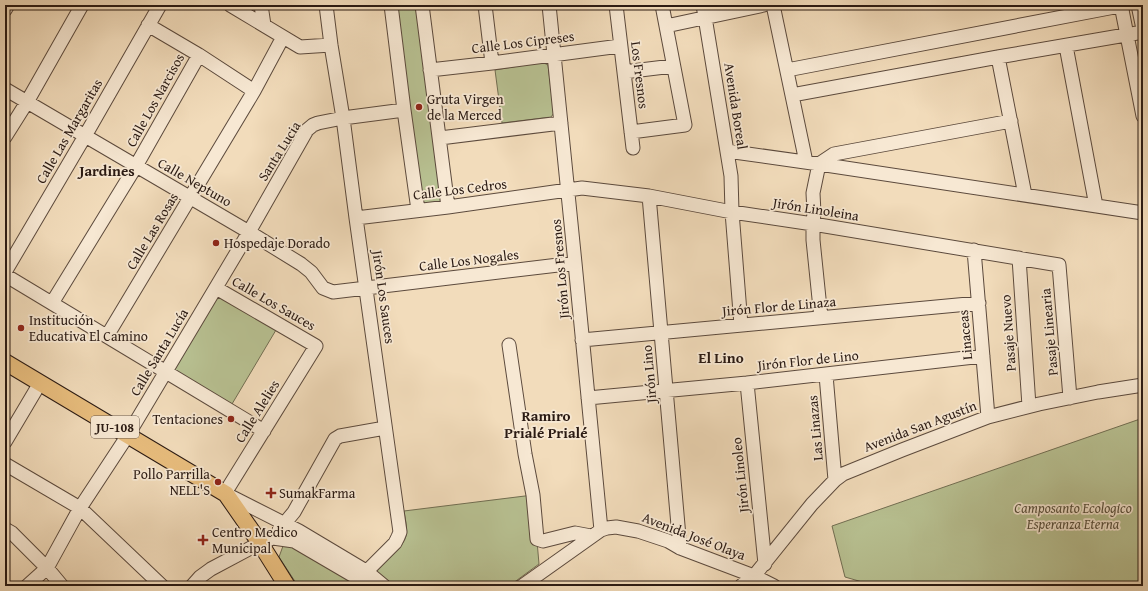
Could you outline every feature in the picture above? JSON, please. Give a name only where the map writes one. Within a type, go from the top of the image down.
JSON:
[{"type":"main road","name":"JU-108","points":[[5,362],[225,494],[266,540],[287,586]]},
{"type":"street","points":[[5,10],[8,5]]},
{"type":"street","points":[[5,137],[27,102],[82,5]]},
{"type":"street","name":"Calle Las Margaritas","points":[[5,273],[160,5]]},
{"type":"street","points":[[230,5],[300,47],[331,44]]},
{"type":"street","points":[[261,5],[264,25]]},
{"type":"street","name":"Jirón Los Sauces","points":[[326,5],[367,288],[400,532],[394,543],[364,579]]},
{"type":"street","points":[[391,5],[418,210]]},
{"type":"street","points":[[422,5],[448,207]]},
{"type":"street","points":[[485,5],[492,63]]},
{"type":"street","name":"Jirón Los Fresnos","points":[[549,5],[588,398],[596,534]]},
{"type":"street","name":"Los Fresnos","points":[[616,5],[633,148]]},
{"type":"street","points":[[631,132],[685,125],[662,5]]},
{"type":"street","points":[[666,26],[704,11],[764,5]]},
{"type":"street","points":[[773,5],[792,95],[812,163],[814,213],[813,240],[821,318]]},
{"type":"street","points":[[787,70],[1123,5],[1143,116]]},
{"type":"street","points":[[1138,5],[1143,29]]},
{"type":"street","name":"Avenida Boreal","points":[[704,11],[731,176],[732,212]]},
{"type":"street","points":[[148,25],[199,55],[254,91]]},
{"type":"street","points":[[792,95],[1143,32]]},
{"type":"street","name":"Calle Las Rosas","points":[[107,336],[254,91],[283,37]]},
{"type":"street","name":"Calle Los Cipreses","points":[[430,70],[620,46]]},
{"type":"street","points":[[1066,46],[1096,206]]},
{"type":"street","name":"Calle Los Narcisos","points":[[52,303],[136,166],[199,55]]},
{"type":"street","points":[[998,57],[1025,195]]},
{"type":"street","points":[[624,72],[674,66]]},
{"type":"street","name":"Calle Neptuno","points":[[5,90],[249,232],[306,268],[323,288],[333,292],[367,288]]},
{"type":"street","name":"Santa Lucia","points":[[249,232],[307,130],[313,125],[343,118],[404,110]]},
{"type":"street","points":[[812,163],[834,154],[1011,121]]},
{"type":"street","points":[[440,138],[561,124]]},
{"type":"street","points":[[727,151],[1143,213]]},
{"type":"street","name":"Jirón Linoleina","points":[[568,190],[582,188],[649,196],[732,212],[974,250],[1059,265]]},
{"type":"street","name":"Calle Los Cedros","points":[[356,218],[568,190]]},
{"type":"street","name":"Jirón Lino","points":[[649,196],[680,548]]},
{"type":"street","points":[[732,212],[741,325]]},
{"type":"street","name":"Calle Santa Lucía","points":[[27,586],[47,568],[80,508],[128,435],[249,232]]},
{"type":"street","name":"Linaceas","points":[[974,250],[988,417]]},
{"type":"street","name":"Pasaje Nuevo","points":[[1019,258],[1029,406]]},
{"type":"street","name":"Calle Los Nogales","points":[[367,288],[575,263]]},
{"type":"street","name":"Pasaje Linearia","points":[[1059,265],[1070,398]]},
{"type":"street","points":[[5,273],[264,432]]},
{"type":"street","name":"Calle Los Sauces","points":[[216,288],[316,346]]},
{"type":"street","name":"Jirón Flor de Linaza","points":[[582,340],[979,303]]},
{"type":"street","points":[[509,345],[525,454],[533,495],[537,539],[543,541],[575,533],[596,534]]},
{"type":"street","name":"Calle Alelies","points":[[225,494],[316,346]]},
{"type":"street","name":"Jirón Flor de Lino","points":[[588,398],[747,383],[983,356]]},
{"type":"street","name":"Las Linazas","points":[[826,374],[835,480]]},
{"type":"street","points":[[5,442],[40,383]]},
{"type":"street","name":"Jirón Linoleo","points":[[747,383],[765,564]]},
{"type":"street","name":"Avenida San Agustín","points":[[741,586],[754,576],[765,564],[812,504],[835,480],[843,474],[988,417],[1029,406],[1098,392],[1143,385]]},
{"type":"street","points":[[192,586],[211,568],[266,540],[284,523],[294,512],[335,440],[340,436],[385,428]]},
{"type":"street","points":[[5,464],[80,508],[162,586]]},
{"type":"street","points":[[225,494],[284,523],[364,579]]},
{"type":"street","name":"Avenida José Olaya","points":[[596,534],[607,528],[616,527],[631,529],[668,541],[680,548],[754,576],[774,586]]},
{"type":"street","points":[[5,528],[12,533],[47,568],[62,586]]},
{"type":"street","points":[[522,586],[596,534]]},
{"type":"street","points":[[266,540],[294,540],[364,579],[384,586]]},
{"type":"green space","points":[[394,5],[419,5],[442,203],[427,205],[423,203]]},
{"type":"green space","points":[[542,62],[548,65],[554,113],[551,117],[502,123],[495,70]]},
{"type":"green space","points":[[217,295],[276,330],[232,404],[174,371]]},
{"type":"green space","name":"Camposanto Ecologico Esperanza Eterna","points":[[1143,418],[1143,586],[876,586],[845,577],[832,526]]},
{"type":"green space","points":[[533,495],[539,564],[509,586],[393,586],[373,570],[397,550],[404,541],[407,531],[404,511]]},
{"type":"green space","points":[[292,542],[361,586],[298,586],[279,557],[283,546]]},
{"type":"place","name":"Gruta Virgen de la Merced","points":[[419,107]]},
{"type":"place","name":"Hospedaje Dorado","points":[[216,243]]},
{"type":"place","name":"Institución Educativa El Camino","points":[[21,328]]},
{"type":"place","name":"Tentaciones","points":[[231,419]]},
{"type":"place","name":"Pollo Parrilla NELL'S","points":[[218,482]]},
{"type":"place","name":"SumakFarma","points":[[271,493]]},
{"type":"place","name":"Centro Medico Municipal","points":[[203,540]]},
{"type":"district","name":"Jardines","points":[[107,170]]},
{"type":"district","name":"El Lino","points":[[721,357]]},
{"type":"district","name":"Ramiro Prialé Prialé","points":[[546,424]]}]
